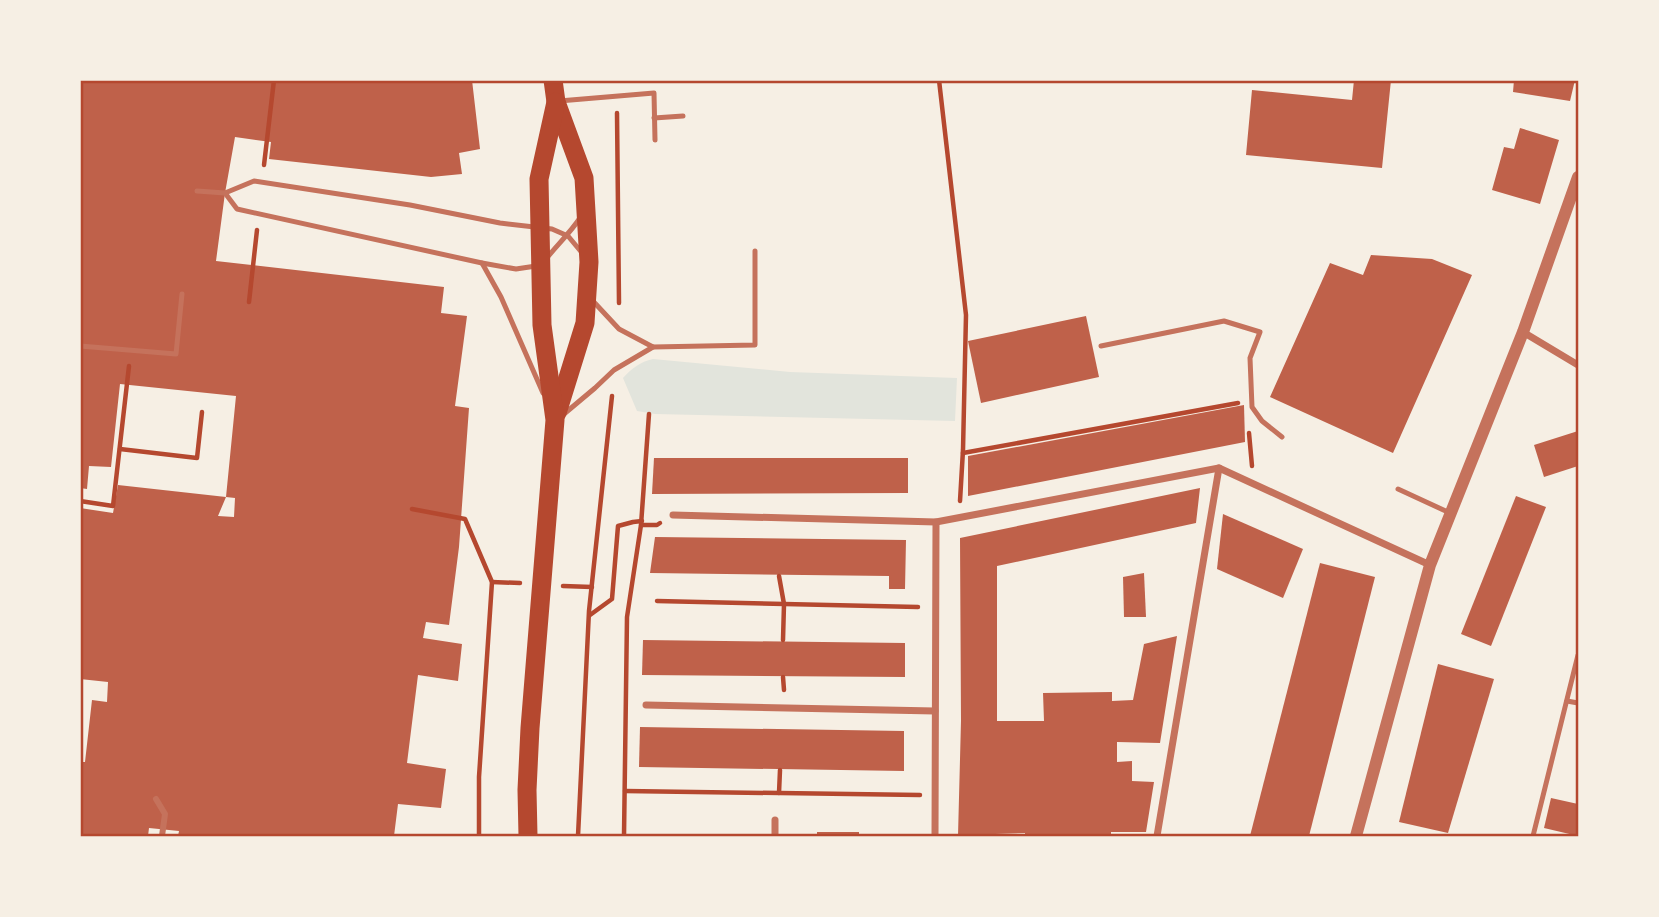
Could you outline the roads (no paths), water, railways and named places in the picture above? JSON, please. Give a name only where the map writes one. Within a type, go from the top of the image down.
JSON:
[{"type":"highway","points":[[553,80],[556,102],[584,178],[589,262],[585,323],[555,420]]},
{"type":"highway","points":[[528,836],[530,729],[555,420],[542,325],[540,179],[556,102]]},
{"type":"street","points":[[1357,836],[1430,565],[1523,332],[1578,177]]},
{"type":"street","points":[[1523,332],[1578,365]]},
{"type":"street","points":[[673,515],[936,522],[1219,468],[1430,565]]},
{"type":"street","points":[[1157,836],[1219,468]]},
{"type":"street","points":[[935,836],[936,522]]},
{"type":"street","points":[[646,705],[935,711]]},
{"type":"street","points":[[156,799],[165,814],[162,836]]},
{"type":"street","points":[[775,820],[775,836]]},
{"type":"lane","points":[[556,102],[654,93],[655,140]]},
{"type":"lane","points":[[654,118],[683,116]]},
{"type":"lane","points":[[197,191],[225,193],[254,181],[410,205],[500,223],[552,229],[568,236],[589,262]]},
{"type":"lane","points":[[225,193],[237,209],[516,269],[541,265],[568,236],[587,208]]},
{"type":"lane","points":[[587,295],[619,329],[653,346],[755,345],[755,251]]},
{"type":"lane","points":[[482,262],[501,297],[555,420],[614,370],[653,346]]},
{"type":"lane","points":[[80,346],[176,354],[182,294]]},
{"type":"lane","points":[[1101,346],[1224,321],[1260,332],[1250,358],[1252,407],[1262,421],[1282,437]]},
{"type":"lane","points":[[1398,489],[1451,513]]},
{"type":"lane","points":[[1533,836],[1578,655]]},
{"type":"lane","points":[[1567,701],[1578,704]]}]
